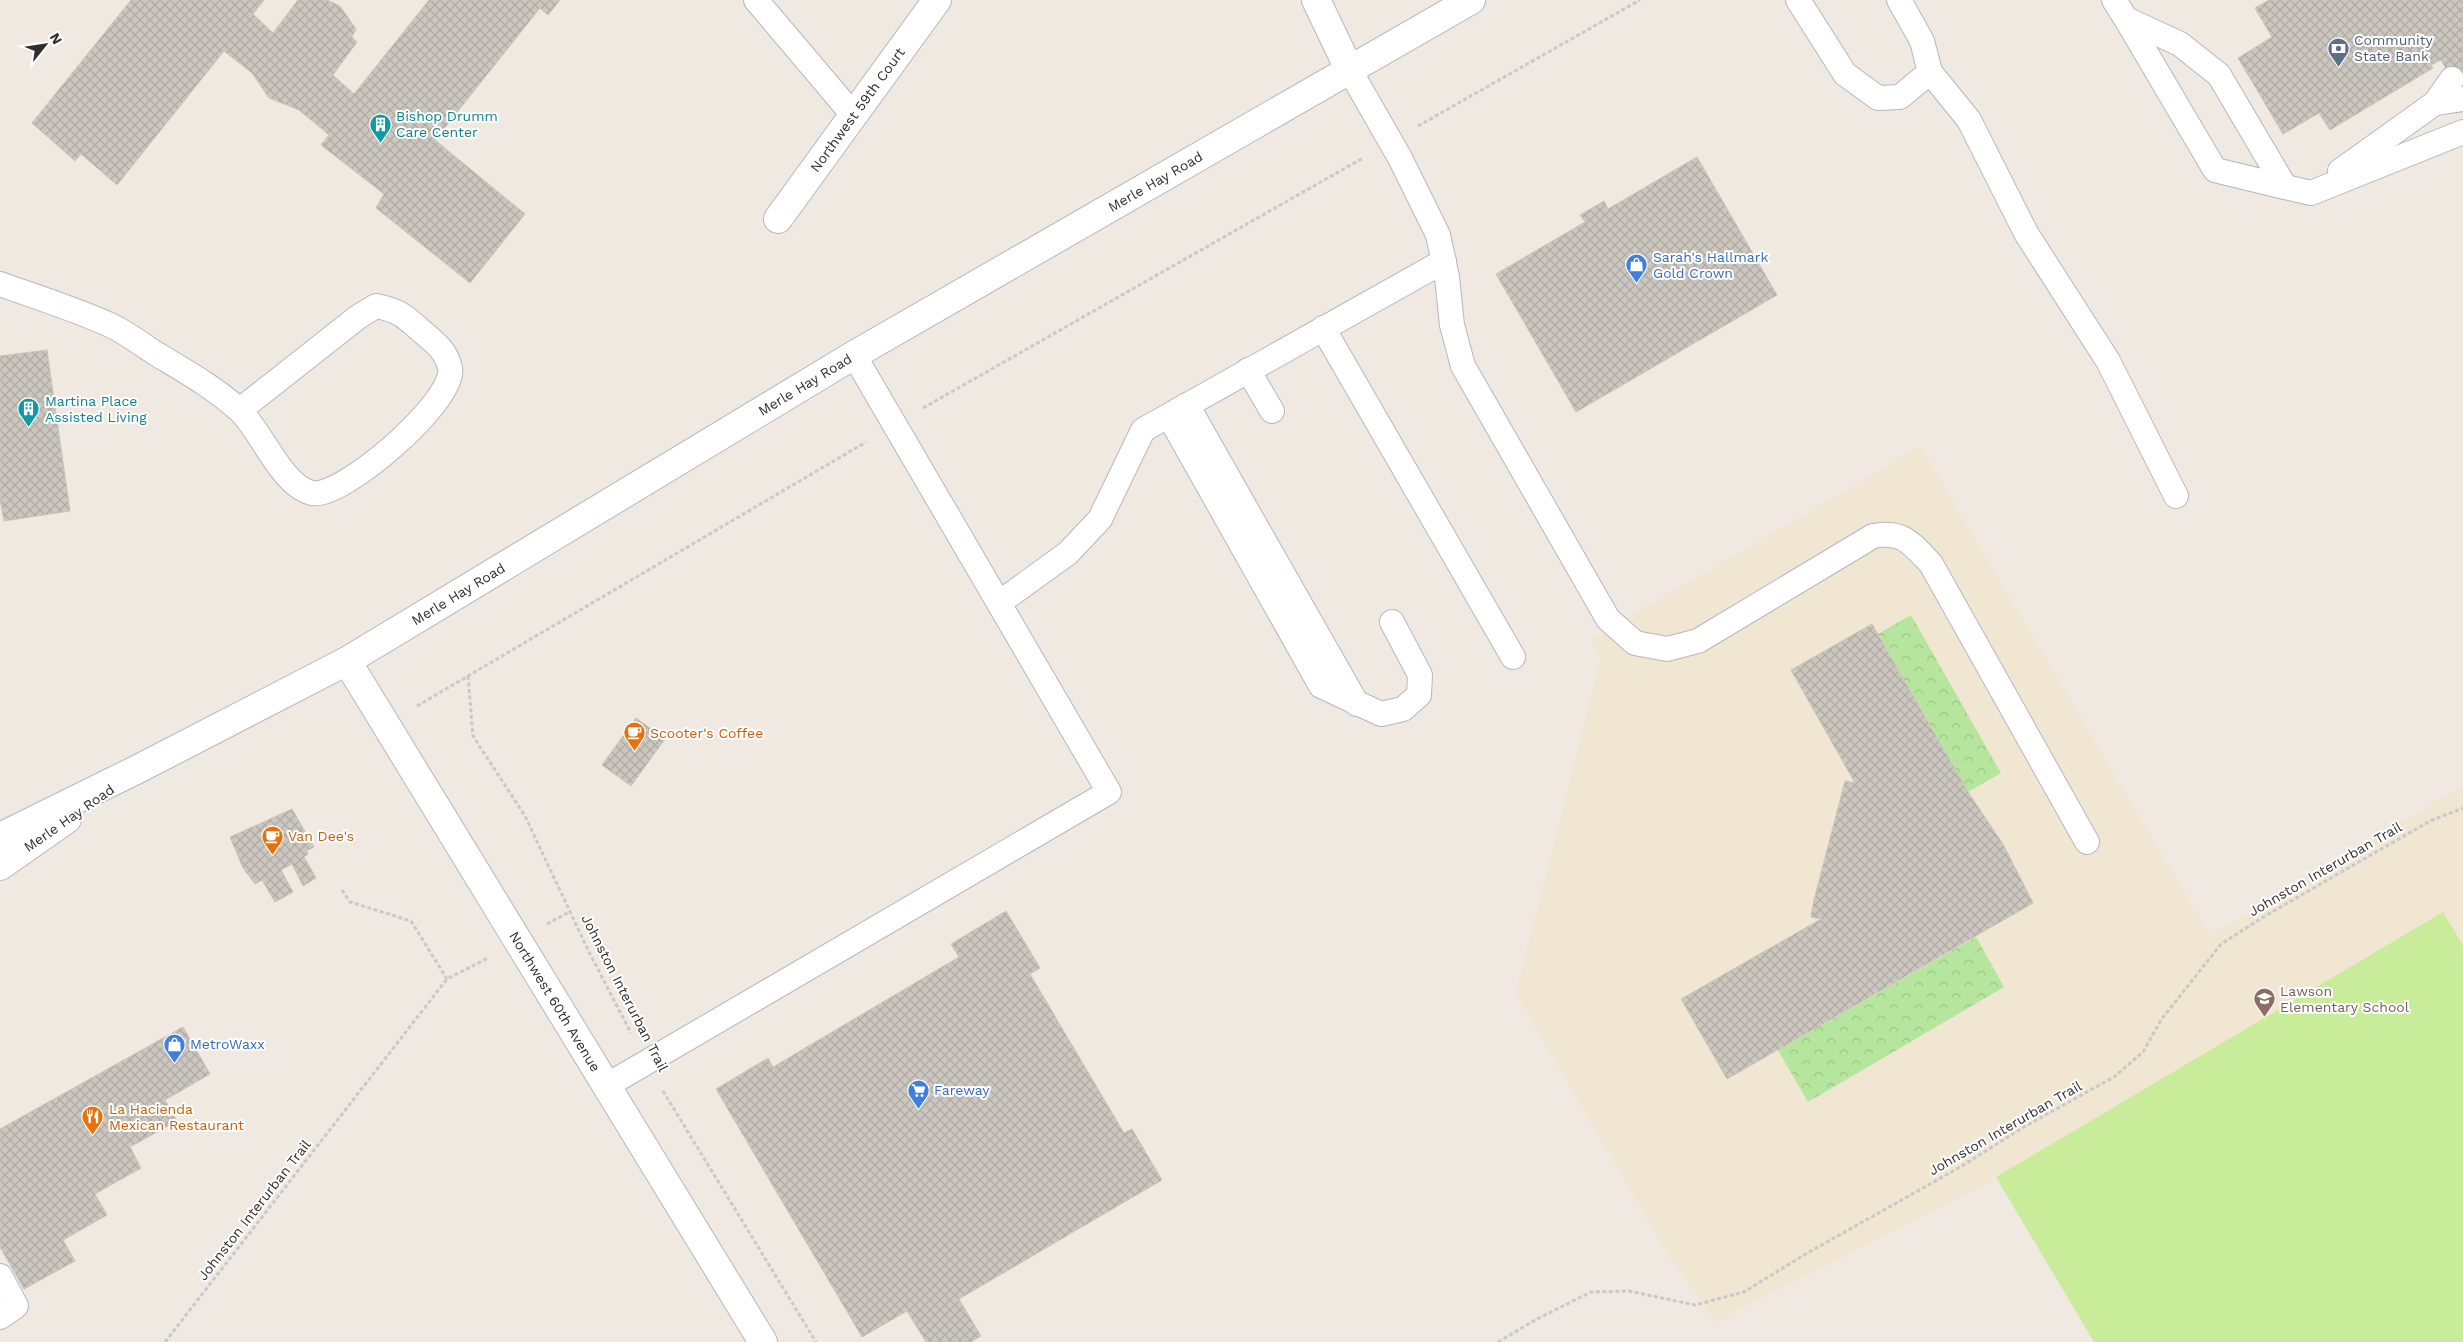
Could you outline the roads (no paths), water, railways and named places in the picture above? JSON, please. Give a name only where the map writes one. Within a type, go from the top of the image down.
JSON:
[{"type":"main road","name":"Northwest 59th Court","points":[[778,219],[937,0]]},
{"type":"main road","points":[[1316,0],[1349,69]]},
{"type":"main road","name":"Merle Hay Road","points":[[0,837],[138,769],[347,661],[854,355],[1471,0]]},
{"type":"main road","name":"Northwest 60th Avenue","points":[[347,661],[763,1342]]},
{"type":"main road","name":"Merle Hay Road","points":[[0,866],[138,769]]},
{"type":"lane","points":[[756,0],[854,116]]},
{"type":"lane","points":[[1798,0],[1845,74],[1878,98],[1900,97],[1930,72]]},
{"type":"lane","points":[[1899,0],[1922,41],[1930,72],[1969,120],[2026,233],[2108,361],[2176,496]]},
{"type":"lane","points":[[2120,10],[2180,44],[2218,75],[2285,187]]},
{"type":"lane","points":[[2120,10],[2215,170],[2310,193],[2463,132]]},
{"type":"lane","points":[[1349,69],[1390,142],[1438,235],[1444,261],[1452,325],[1463,366],[1608,619],[1634,643],[1667,649],[1698,641],[1873,536],[1887,534],[1909,539],[1932,564],[2087,842]]},
{"type":"lane","points":[[2310,193],[2435,103],[2458,89]]},
{"type":"lane","points":[[999,603],[1068,553],[1100,519],[1143,430],[1444,261]]},
{"type":"lane","points":[[0,284],[111,325],[198,380],[240,410],[270,456],[300,487],[313,494],[329,493],[385,454],[426,416],[449,384],[450,369],[442,349],[396,310],[376,306],[358,317],[240,410]]},
{"type":"lane","points":[[1323,328],[1513,657]]},
{"type":"lane","points":[[606,1086],[1109,792],[854,355]]},
{"type":"lane","points":[[1248,370],[1272,411]]},
{"type":"lane","points":[[1178,410],[1357,704],[1381,714],[1403,709],[1419,695],[1420,675],[1392,622]]},
{"type":"lane","points":[[0,1276],[16,1306],[0,1317]]},
{"type":"place","name":"Community State Bank","points":[[2338,67]]},
{"type":"place","name":"Bishop Drumm Care Center","points":[[380,143]]},
{"type":"place","name":"Sarah's Hallmark Gold Crown","points":[[1637,284]]},
{"type":"place","name":"Martina Place Assisted Living","points":[[29,428]]},
{"type":"place","name":"Scooter's Coffee","points":[[634,752]]},
{"type":"place","name":"Van Dee's","points":[[272,855]]},
{"type":"place","name":"Lawson Elementary School","points":[[2264,1018]]},
{"type":"place","name":"MetroWaxx","points":[[174,1063]]},
{"type":"place","name":"Fareway","points":[[918,1109]]},
{"type":"place","name":"La Hacienda Mexican Restaurant","points":[[93,1136]]}]
